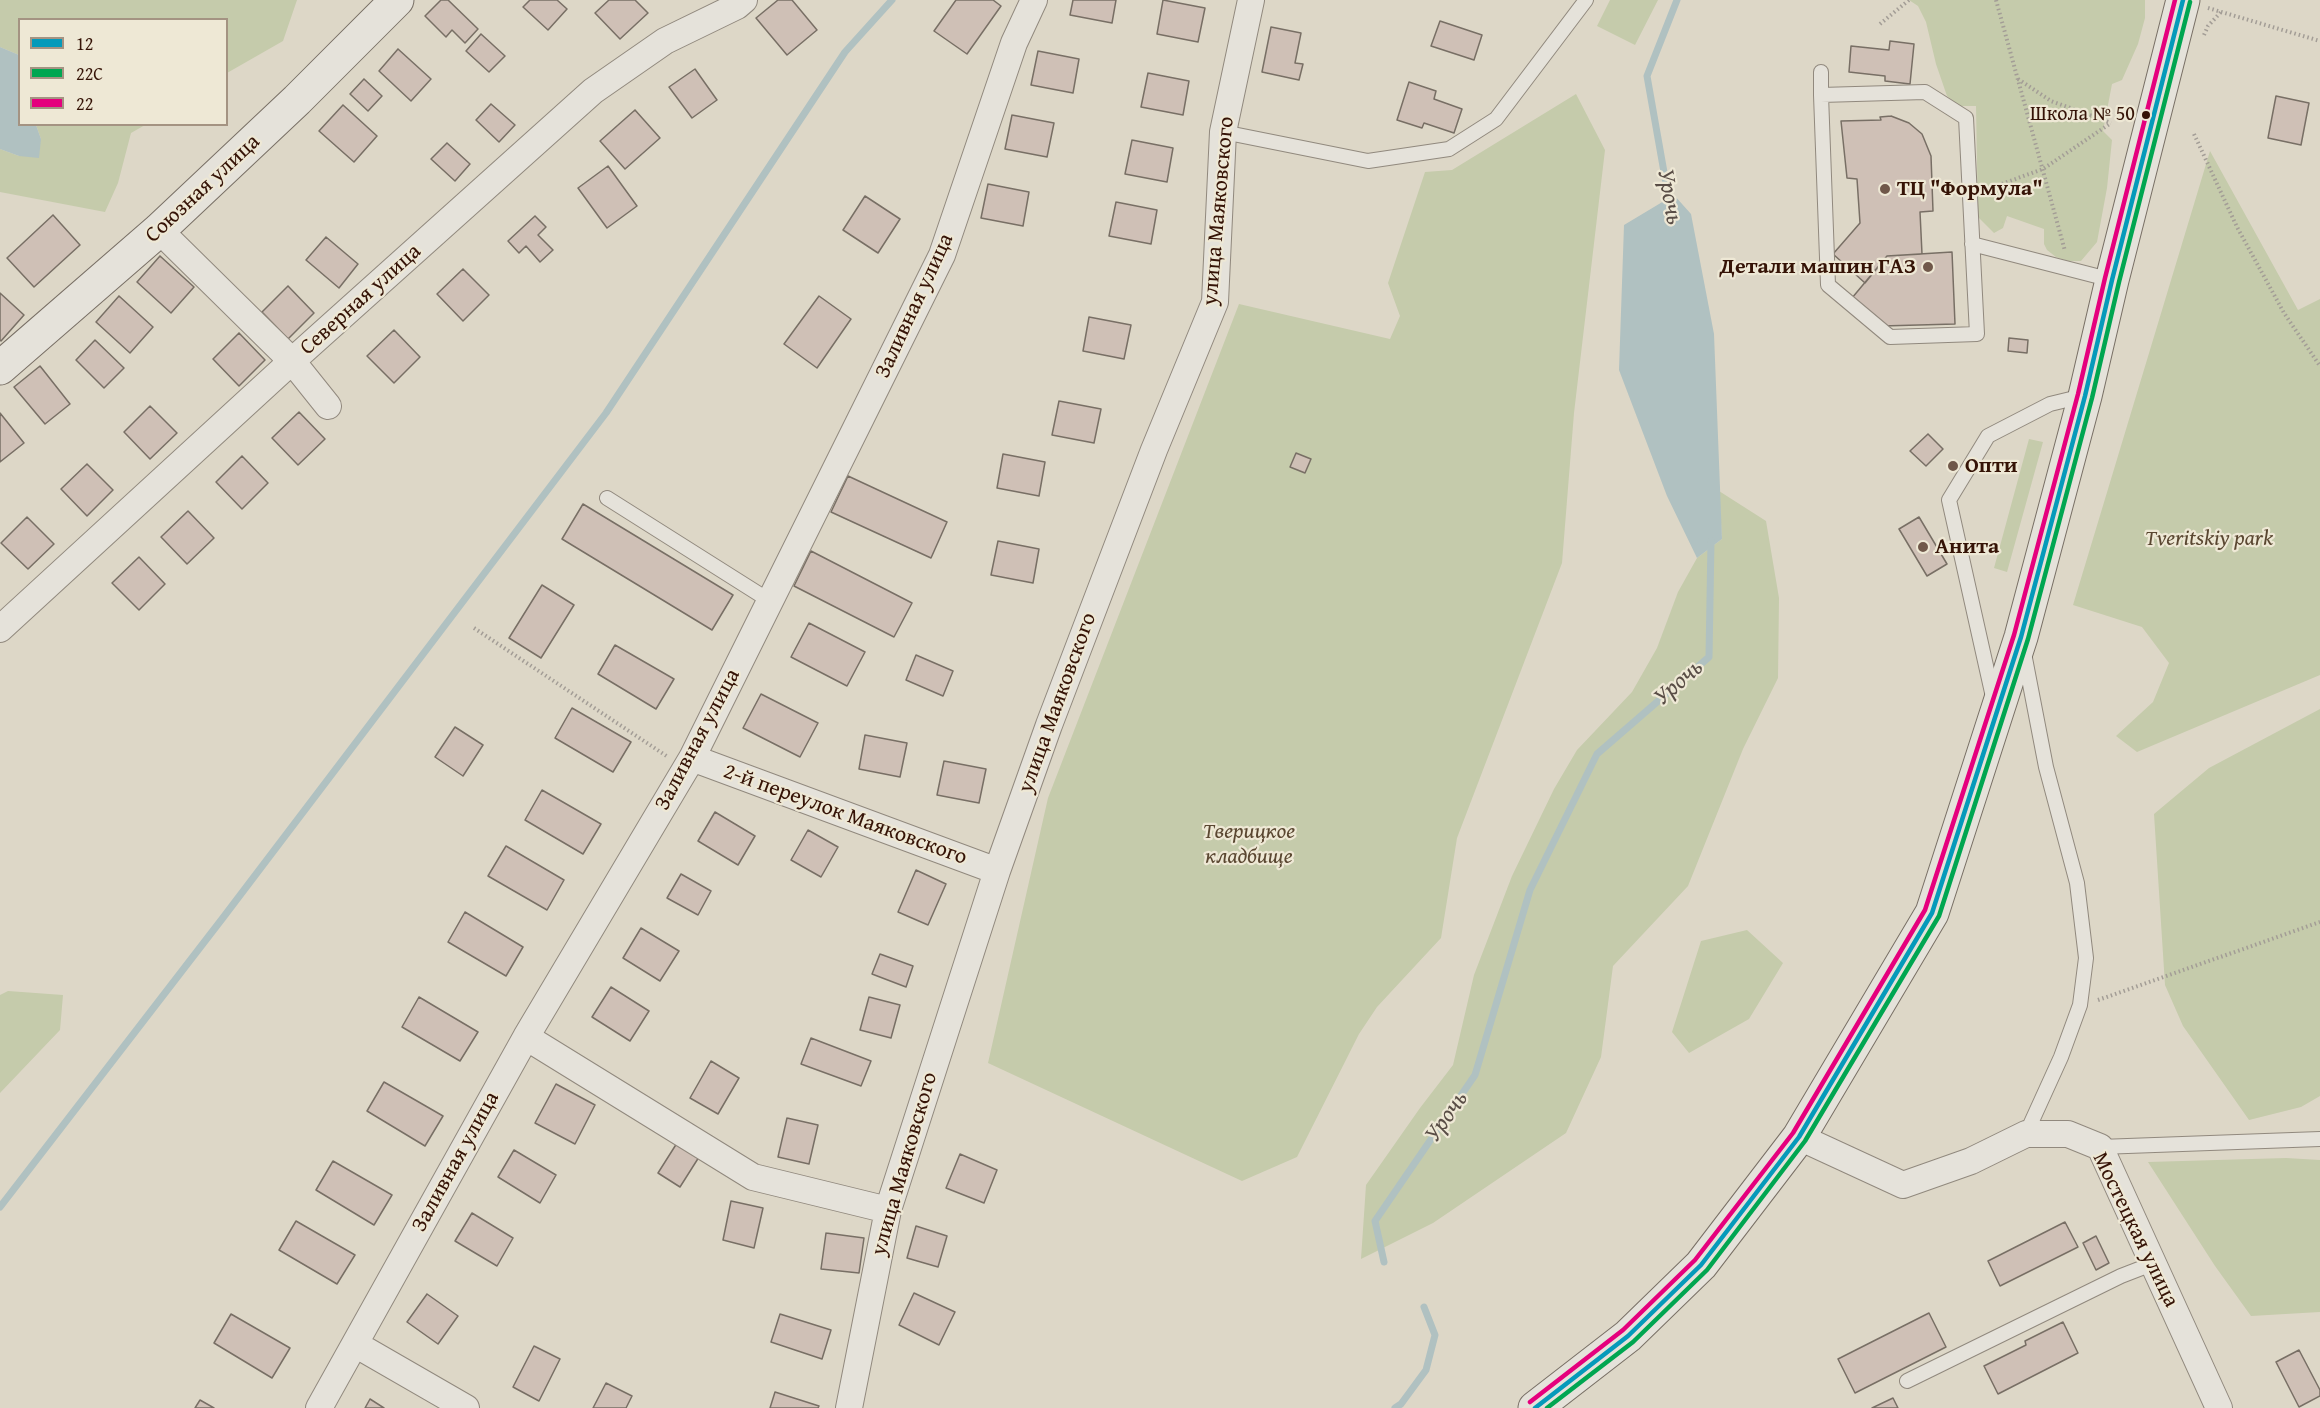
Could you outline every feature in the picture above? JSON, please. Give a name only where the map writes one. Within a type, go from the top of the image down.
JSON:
[{"type":"main road","name":"Союзная улица","points":[[0,368],[159,231],[297,100],[397,0]]},
{"type":"main road","points":[[1535,1408],[1628,1336],[1701,1265],[1799,1137],[1932,913],[2020,637],[2085,396],[2183,0]]},
{"type":"street","name":"Северная улица","points":[[0,629],[593,91],[665,41],[737,6],[744,0]]},
{"type":"street","name":"Заливная улица","points":[[319,1408],[526,1037],[688,764],[942,255],[1014,43],[1034,0]]},
{"type":"street","name":"улица Маяковского","points":[[849,1408],[888,1210],[905,1151],[998,871],[1061,692],[1154,450],[1215,302],[1223,132],[1251,0]]},
{"type":"street","points":[[159,231],[292,362],[328,406]]},
{"type":"street","name":"2-й переулок Маяковского","points":[[688,764],[998,871]]},
{"type":"street","points":[[526,1037],[753,1177],[888,1210]]},
{"type":"street","name":"Мостецкая улица","points":[[1799,1137],[1904,1185],[1971,1161],[2026,1134],[2068,1134],[2100,1147],[2219,1408]]},
{"type":"street","points":[[355,1344],[466,1408]]},
{"type":"lane","points":[[1223,132],[1368,161],[1449,149],[1496,120],[1586,0]]},
{"type":"lane","points":[[1821,72],[1821,95],[1828,285],[1890,337],[1977,334],[1966,118],[1925,92],[1821,95]]},
{"type":"lane","points":[[1972,244],[2112,280]]},
{"type":"lane","points":[[1997,714],[1949,500],[1988,436],[2050,404],[2085,396]]},
{"type":"lane","points":[[608,498],[770,601]]},
{"type":"lane","points":[[2020,637],[2046,767],[2077,883],[2085,958],[2080,1005],[2061,1057],[2026,1134]]},
{"type":"lane","points":[[2100,1147],[2320,1139]]},
{"type":"lane","points":[[1907,1381],[2152,1263]]},
{"type":"path","points":[[1880,24],[1909,0]]},
{"type":"path","points":[[1995,0],[2070,269]]},
{"type":"path","points":[[2183,0],[2320,41]]},
{"type":"path","points":[[1970,195],[2043,170],[2111,123],[2051,101],[2017,79]]},
{"type":"path","points":[[2194,134],[2237,227],[2284,313],[2320,366]]},
{"type":"path","points":[[474,628],[688,764]]},
{"type":"path","points":[[2080,1005],[2144,985],[2320,922]]},
{"type":"green space","points":[[0,0],[297,0],[283,41],[228,72],[228,18],[18,18],[18,55],[0,47]]},
{"type":"green space","points":[[1610,0],[1658,0],[1635,45],[1597,26]]},
{"type":"green space","points":[[1909,0],[2145,0],[2145,18],[2138,44],[2122,80],[2112,84],[2103,131],[2112,140],[2107,188],[2097,242],[2081,261],[2068,261],[2056,257],[2047,250],[2044,244],[2044,229],[2007,216],[2003,228],[1994,233],[1978,217],[1976,106],[1959,106],[1947,96],[1936,64],[1926,22],[1918,6]]},
{"type":"green space","name":"Тверицкое кладбище","points":[[1576,94],[1605,150],[1574,413],[1562,563],[1457,838],[1441,938],[1377,1007],[1359,1034],[1297,1157],[1242,1181],[988,1063],[1048,798],[1239,304],[1390,339],[1400,316],[1388,283],[1425,172],[1452,170]]},
{"type":"green space","points":[[36,126],[143,126],[131,133],[118,183],[105,212],[0,192],[0,149],[19,156],[41,139]]},
{"type":"green space","name":"Tveritskiy park","points":[[2210,151],[2298,310],[2320,299],[2320,675],[2137,752],[2116,736],[2153,702],[2169,663],[2142,627],[2073,605]]},
{"type":"green space","points":[[2029,439],[2043,442],[2007,572],[1994,568]]},
{"type":"green space","points":[[1719,491],[1766,521],[1779,598],[1778,678],[1743,749],[1688,886],[1613,966],[1601,1057],[1566,1133],[1433,1223],[1361,1259],[1366,1185],[1453,1065],[1474,975],[1512,876],[1554,789],[1577,750],[1632,692],[1657,648],[1678,592],[1697,558],[1722,539]]},
{"type":"green space","points":[[2320,709],[2320,1096],[2301,1107],[2249,1120],[2183,1026],[2165,985],[2154,814],[2209,768]]},
{"type":"green space","points":[[1747,930],[1783,963],[1749,1019],[1689,1053],[1672,1032],[1701,941]]},
{"type":"green space","points":[[8,991],[63,995],[60,1030],[0,1093],[0,995]]},
{"type":"green space","points":[[2286,1158],[2320,1160],[2320,1312],[2251,1316],[2215,1266],[2148,1162]]},
{"type":"shaded area","points":[[0,47],[18,55],[18,126],[36,126],[41,139],[39,158],[19,156],[0,149]]},
{"type":"shaded area","points":[[1674,195],[1691,214],[1714,334],[1722,539],[1697,558],[1667,496],[1619,370],[1624,225]]},
{"type":"building","points":[[441,0],[448,0],[478,29],[465,43],[452,30],[446,37],[425,16]]},
{"type":"building","points":[[530,0],[557,0],[567,9],[548,30],[523,7]]},
{"type":"building","points":[[609,0],[635,0],[648,13],[620,39],[595,13]]},
{"type":"building","points":[[778,0],[792,0],[817,30],[787,55],[756,18]]},
{"type":"building","points":[[956,0],[993,0],[1001,6],[967,54],[934,31]]},
{"type":"building","points":[[1073,0],[1116,0],[1112,23],[1070,15]]},
{"type":"building","points":[[1163,0],[1205,8],[1198,42],[1157,34]]},
{"type":"building","points":[[1440,21],[1482,35],[1474,60],[1431,46]]},
{"type":"building","points":[[1271,27],[1301,33],[1295,63],[1303,64],[1299,80],[1262,72]]},
{"type":"building","points":[[481,34],[505,56],[489,72],[466,51]]},
{"type":"building","points":[[1890,41],[1914,44],[1910,84],[1885,81],[1885,76],[1849,72],[1851,46],[1889,50]]},
{"type":"building","points":[[398,49],[431,79],[411,101],[379,71]]},
{"type":"building","points":[[1038,51],[1079,59],[1073,93],[1031,85]]},
{"type":"building","points":[[695,69],[717,100],[692,118],[669,87]]},
{"type":"building","points":[[1148,73],[1189,81],[1183,115],[1141,107]]},
{"type":"building","points":[[364,79],[382,96],[368,111],[350,94]]},
{"type":"building","points":[[1409,82],[1436,91],[1434,99],[1462,109],[1454,133],[1424,123],[1422,128],[1397,120]]},
{"type":"building","points":[[2276,96],[2309,103],[2301,145],[2268,138]]},
{"type":"building","points":[[491,104],[515,125],[499,142],[476,120]]},
{"type":"building","points":[[343,105],[377,136],[354,162],[319,131]]},
{"type":"building","points":[[635,110],[660,138],[625,169],[600,141]]},
{"type":"building","points":[[1012,115],[1054,123],[1047,157],[1005,149]]},
{"type":"building","points":[[1891,116],[1909,123],[1922,134],[1931,156],[1933,211],[1920,212],[1922,254],[1887,256],[1865,283],[1833,254],[1860,223],[1857,179],[1847,178],[1841,121],[1881,120],[1880,117]]},
{"type":"building","points":[[1132,140],[1173,148],[1167,182],[1125,174]]},
{"type":"building","points":[[447,143],[470,164],[455,181],[431,159]]},
{"type":"building","points":[[608,166],[637,206],[607,228],[578,188]]},
{"type":"building","points":[[988,184],[1029,192],[1023,226],[981,218]]},
{"type":"building","points":[[865,196],[900,219],[878,253],[843,230]]},
{"type":"building","points":[[1116,202],[1157,210],[1151,244],[1109,236]]},
{"type":"building","points":[[53,215],[80,245],[34,287],[7,258]]},
{"type":"building","points":[[535,216],[546,227],[538,235],[553,250],[540,262],[526,246],[519,253],[508,241]]},
{"type":"building","points":[[326,237],[358,264],[339,288],[306,260]]},
{"type":"building","points":[[1952,252],[1955,324],[1882,326],[1852,298],[1887,256]]},
{"type":"building","points":[[160,256],[194,287],[171,313],[137,282]]},
{"type":"building","points":[[463,269],[489,295],[463,321],[437,294]]},
{"type":"building","points":[[288,286],[314,313],[288,339],[262,312]]},
{"type":"building","points":[[0,293],[24,315],[1,341],[0,340]]},
{"type":"building","points":[[119,296],[153,327],[130,353],[96,322]]},
{"type":"building","points":[[819,296],[851,319],[817,368],[784,344]]},
{"type":"building","points":[[1089,317],[1131,325],[1124,359],[1083,351]]},
{"type":"building","points":[[394,330],[420,357],[394,383],[367,356]]},
{"type":"building","points":[[239,333],[265,360],[239,386],[213,359]]},
{"type":"building","points":[[2009,338],[2028,340],[2027,353],[2008,351]]},
{"type":"building","points":[[95,340],[124,368],[104,388],[76,360]]},
{"type":"building","points":[[40,366],[70,404],[45,424],[14,387]]},
{"type":"building","points":[[1059,401],[1101,409],[1094,443],[1052,435]]},
{"type":"building","points":[[150,406],[177,433],[150,459],[124,432]]},
{"type":"building","points":[[299,412],[325,439],[298,465],[272,438]]},
{"type":"building","points":[[0,413],[24,443],[0,462]]},
{"type":"building","points":[[1928,434],[1943,449],[1926,466],[1910,451]]},
{"type":"building","points":[[1296,453],[1311,459],[1305,473],[1290,467]]},
{"type":"building","points":[[1003,454],[1045,462],[1039,496],[997,488]]},
{"type":"building","points":[[242,456],[268,483],[242,509],[216,482]]},
{"type":"building","points":[[87,464],[113,490],[87,516],[61,489]]},
{"type":"building","points":[[848,476],[947,522],[931,558],[831,512]]},
{"type":"building","points":[[583,504],[733,595],[712,630],[562,539]]},
{"type":"building","points":[[188,511],[214,538],[187,564],[161,537]]},
{"type":"building","points":[[27,517],[54,544],[28,569],[1,543]]},
{"type":"building","name":"Анита","points":[[1919,517],[1947,564],[1927,576],[1899,529]]},
{"type":"building","points":[[998,541],[1039,549],[1033,583],[991,575]]},
{"type":"building","points":[[811,551],[912,603],[894,637],[794,586]]},
{"type":"building","points":[[139,557],[165,584],[139,610],[112,583]]},
{"type":"building","points":[[542,585],[574,605],[541,658],[509,638]]},
{"type":"building","points":[[809,623],[865,652],[847,686],[791,657]]},
{"type":"building","points":[[615,645],[674,679],[656,709],[598,674]]},
{"type":"building","points":[[916,655],[953,671],[943,696],[906,680]]},
{"type":"building","points":[[761,694],[818,723],[800,757],[743,728]]},
{"type":"building","points":[[572,708],[631,742],[613,772],[555,738]]},
{"type":"building","points":[[455,727],[483,745],[463,776],[435,757]]},
{"type":"building","points":[[865,735],[907,743],[900,777],[859,769]]},
{"type":"building","points":[[944,761],[986,769],[979,803],[937,795]]},
{"type":"building","points":[[542,790],[601,824],[583,854],[525,820]]},
{"type":"building","points":[[715,812],[755,836],[738,865],[698,841]]},
{"type":"building","points":[[808,830],[838,847],[821,877],[791,860]]},
{"type":"building","points":[[506,846],[564,880],[547,910],[488,876]]},
{"type":"building","points":[[916,870],[946,884],[928,925],[898,912]]},
{"type":"building","points":[[681,874],[711,891],[698,915],[667,898]]},
{"type":"building","points":[[465,912],[523,947],[506,976],[448,942]]},
{"type":"building","points":[[641,928],[679,951],[660,981],[623,958]]},
{"type":"building","points":[[880,954],[913,966],[906,987],[872,974]]},
{"type":"building","points":[[611,987],[649,1011],[630,1041],[592,1017]]},
{"type":"building","points":[[419,997],[478,1032],[460,1061],[402,1027]]},
{"type":"building","points":[[869,997],[900,1005],[891,1038],[860,1030]]},
{"type":"building","points":[[811,1038],[871,1061],[861,1086],[801,1064]]},
{"type":"building","points":[[711,1061],[739,1078],[718,1114],[690,1098]]},
{"type":"building","points":[[384,1082],[443,1116],[425,1146],[367,1111]]},
{"type":"building","points":[[556,1084],[595,1105],[575,1144],[535,1123]]},
{"type":"building","points":[[787,1118],[818,1125],[809,1164],[778,1157]]},
{"type":"building","points":[[677,1143],[699,1157],[680,1187],[658,1173]]},
{"type":"building","points":[[514,1150],[556,1175],[540,1203],[498,1177]]},
{"type":"building","points":[[960,1154],[997,1170],[984,1203],[946,1188]]},
{"type":"building","points":[[333,1161],[392,1195],[374,1225],[316,1190]]},
{"type":"building","points":[[731,1201],[763,1208],[754,1248],[723,1240]]},
{"type":"building","points":[[472,1213],[513,1238],[497,1266],[455,1241]]},
{"type":"building","points":[[296,1221],[355,1255],[337,1284],[279,1250]]},
{"type":"building","points":[[2065,1222],[2078,1247],[2000,1286],[1988,1261]]},
{"type":"building","points":[[916,1226],[947,1236],[938,1267],[907,1258]]},
{"type":"building","points":[[826,1233],[864,1238],[859,1273],[821,1269]]},
{"type":"building","points":[[2096,1236],[2109,1263],[2096,1270],[2083,1243]]},
{"type":"building","points":[[914,1293],[955,1312],[939,1345],[899,1325]]},
{"type":"building","points":[[427,1294],[458,1316],[438,1344],[407,1322]]},
{"type":"building","points":[[1929,1313],[1946,1347],[1855,1393],[1838,1359]]},
{"type":"building","points":[[231,1314],[290,1348],[272,1378],[214,1343]]},
{"type":"building","points":[[780,1314],[831,1330],[822,1359],[771,1342]]},
{"type":"building","points":[[2063,1322],[2078,1353],[1998,1394],[1984,1366],[2026,1345],[2025,1341]]},
{"type":"building","points":[[534,1346],[560,1359],[539,1401],[513,1387]]},
{"type":"building","points":[[2299,1350],[2320,1390],[2320,1396],[2299,1407],[2276,1362]]},
{"type":"building","points":[[606,1383],[632,1396],[626,1408],[593,1408]]},
{"type":"building","points":[[775,1392],[819,1406],[818,1408],[770,1408]]},
{"type":"building","points":[[1893,1398],[1898,1408],[1872,1408]]},
{"type":"building","points":[[370,1399],[384,1408],[365,1408]]},
{"type":"building","points":[[200,1400],[214,1408],[195,1408]]},
{"type":"waterway","points":[[0,1207],[606,413],[845,52],[892,0]]},
{"type":"waterway","name":"Урочь","points":[[1670,206],[1647,76],[1677,0]]},
{"type":"waterway","name":"Урочь","points":[[1384,1262],[1375,1221],[1475,1075],[1530,890],[1597,754],[1709,657],[1711,541]]},
{"type":"waterway","name":"Урочь","points":[[1395,1408],[1401,1404],[1426,1370],[1435,1335],[1424,1307]]},
{"type":"transit line","name":"22","points":[[1530,1402],[1623,1330],[1695,1260],[1793,1133],[1925,910],[2014,635],[2078,394],[2175,0]]},
{"type":"transit line","name":"12","points":[[1535,1408],[1628,1336],[1701,1265],[1799,1137],[1932,913],[2021,637],[2085,396],[2183,0]]},
{"type":"transit line","name":"22С","points":[[1547,1408],[1633,1342],[1707,1270],[1805,1141],[1939,916],[2028,639],[2092,398],[2190,2]]},
{"type":"place","name":"Школа № 50","points":[[2146,115]]},
{"type":"place","name":"ТЦ \"Формула\"","points":[[1885,189]]},
{"type":"place","name":"Детали машин ГАЗ","points":[[1928,267]]},
{"type":"place","name":"Опти","points":[[1953,466]]},
{"type":"place","name":"Анита","points":[[1923,547]]}]
